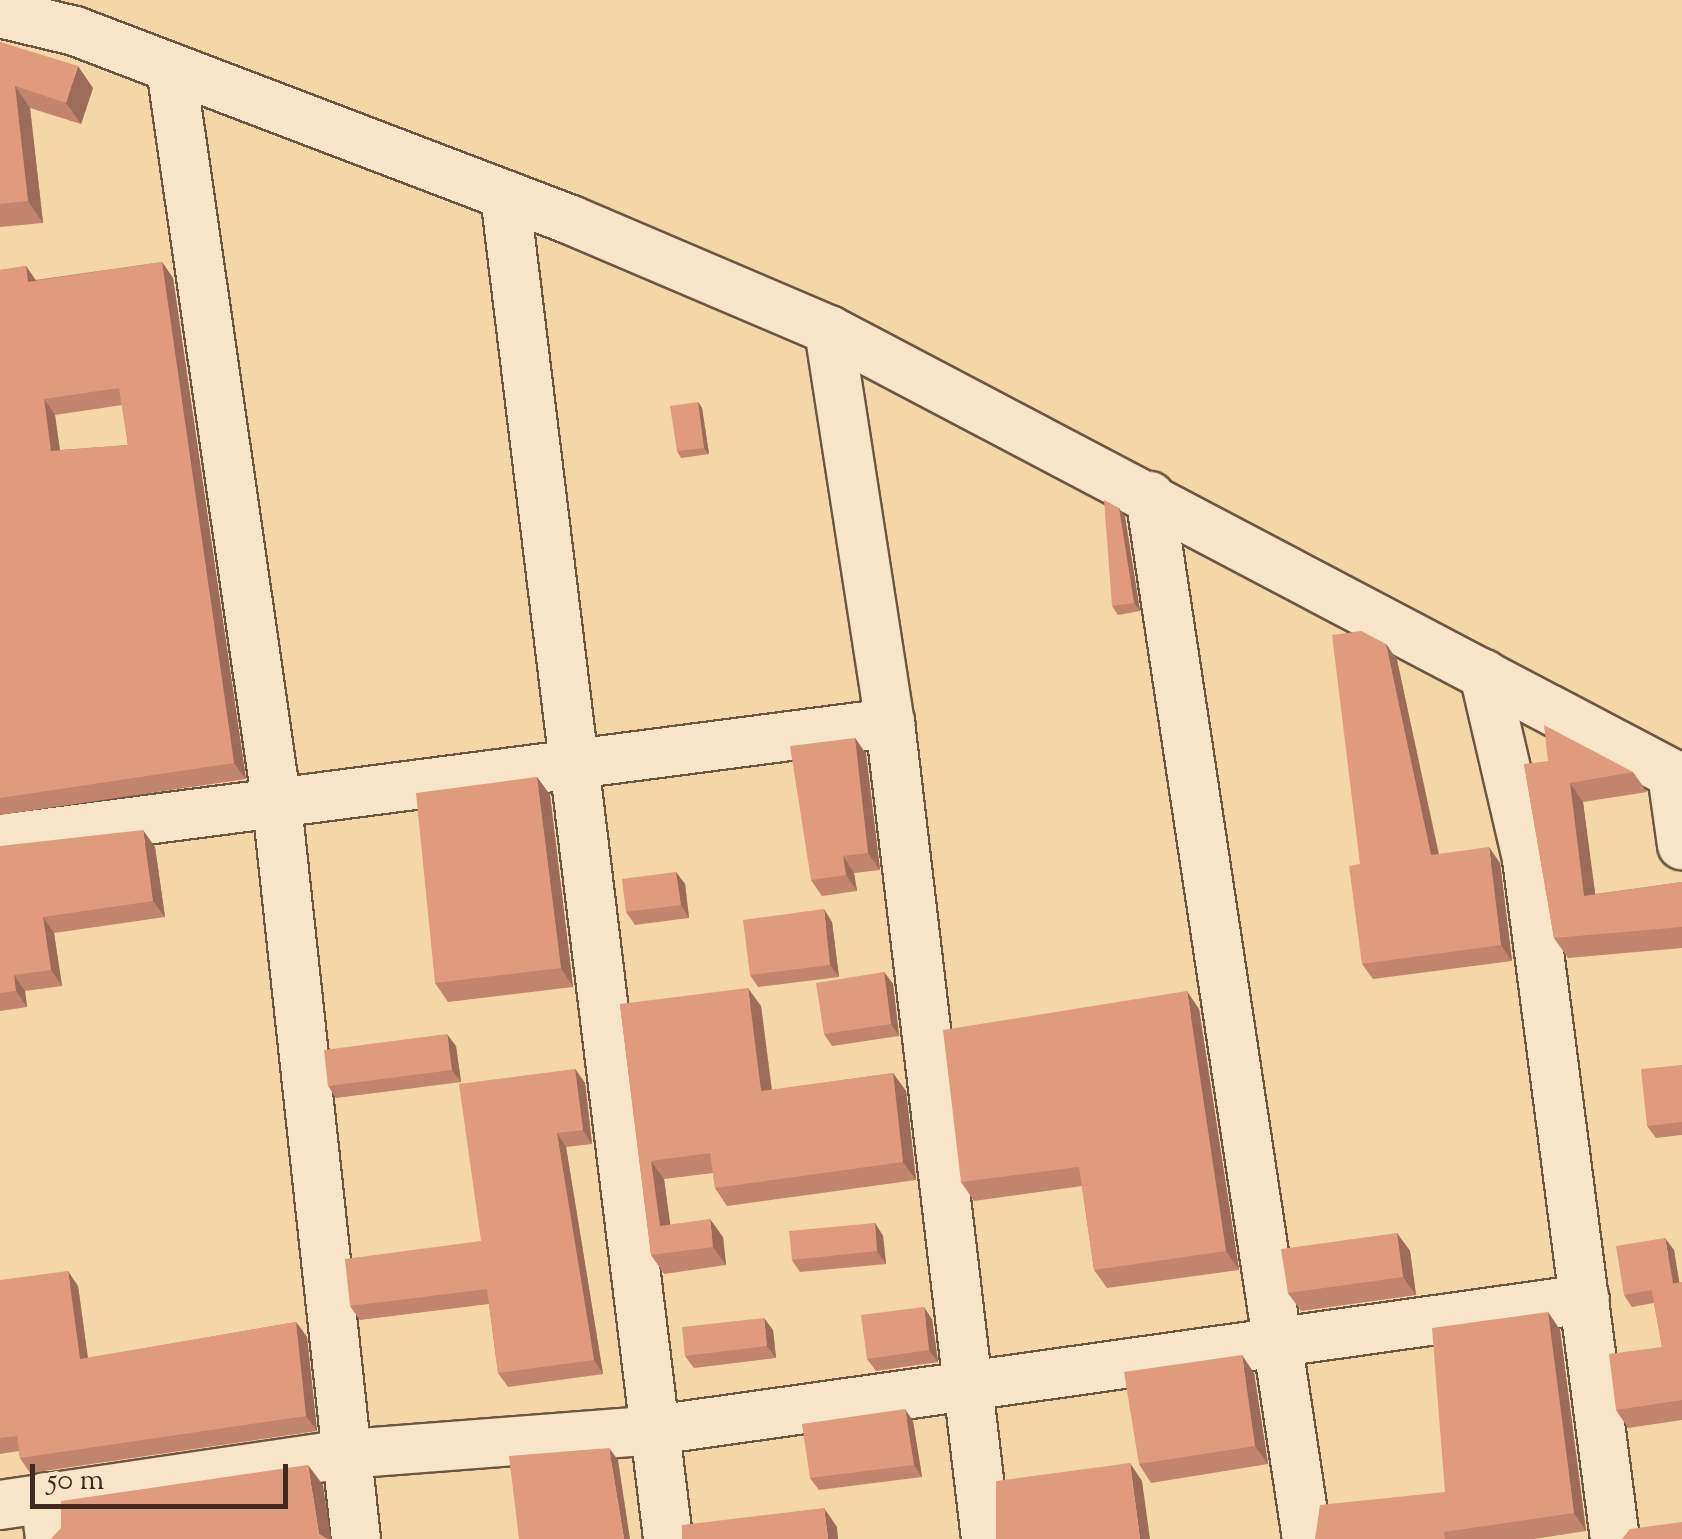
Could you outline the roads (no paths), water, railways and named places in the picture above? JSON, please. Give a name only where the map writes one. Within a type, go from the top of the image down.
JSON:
[{"type":"street","points":[[0,13],[171,68],[505,195],[829,330],[1677,776],[1682,845]]},
{"type":"street","points":[[171,68],[277,804],[356,1539]]},
{"type":"street","points":[[505,195],[533,482],[574,764],[668,1539]]},
{"type":"street","points":[[829,330],[890,722],[986,1539]]},
{"type":"street","points":[[1150,496],[1306,1539]]},
{"type":"street","points":[[1484,674],[1527,858],[1615,1539]]},
{"type":"street","points":[[0,839],[890,722]]},
{"type":"street","points":[[32,1513],[346,1454],[654,1430],[1585,1299]]}]
